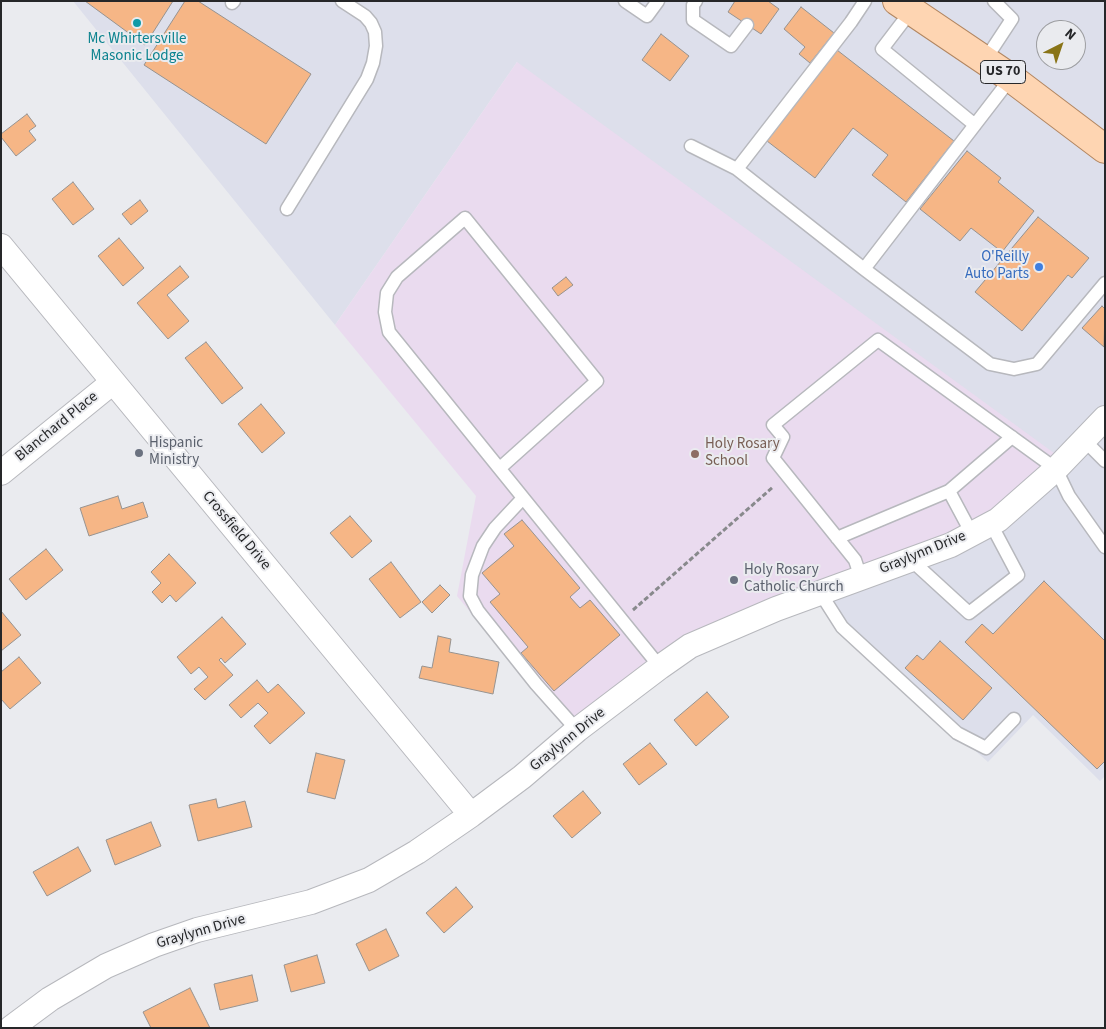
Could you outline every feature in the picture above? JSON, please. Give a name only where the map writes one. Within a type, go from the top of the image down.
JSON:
[{"type":"main road","name":"US 70","points":[[904,6],[1011,78],[1105,149]]},
{"type":"street","name":"Crossfield Drive","points":[[1,246],[472,815]]},
{"type":"street","name":"Blanchard Place","points":[[1,473],[113,382]]},
{"type":"street","name":"Graylynn Drive","points":[[11,1028],[50,999],[106,966],[162,942],[197,930],[311,902],[369,880],[417,852],[472,815],[522,777],[577,730],[690,646],[776,609],[951,545],[998,520],[1056,469],[1105,418]]},
{"type":"lane","points":[[287,209],[367,79],[373,63],[376,46],[375,32],[371,23],[365,16],[342,1]]},
{"type":"lane","points":[[625,1],[648,16],[658,1]]},
{"type":"lane","points":[[696,1],[693,20],[731,46],[747,25]]},
{"type":"lane","points":[[736,169],[851,22],[865,1]]},
{"type":"lane","points":[[985,60],[1012,19],[994,1]]},
{"type":"lane","points":[[904,6],[882,49],[975,125]]},
{"type":"lane","points":[[864,269],[1011,78]]},
{"type":"lane","points":[[691,146],[736,169],[990,364],[1014,369],[1037,364],[1105,283]]},
{"type":"lane","points":[[500,468],[597,381],[465,218],[396,277],[387,294],[384,312],[389,332],[660,667]]},
{"type":"lane","points":[[861,578],[855,560],[773,458],[783,437],[773,425],[878,340],[1056,469],[1069,496],[1105,547]]},
{"type":"lane","points":[[838,538],[949,491],[1012,437]]},
{"type":"lane","points":[[1084,440],[1105,461]]},
{"type":"lane","points":[[910,560],[969,613],[1018,575],[949,491]]},
{"type":"lane","points":[[524,498],[495,528],[482,546],[472,574],[470,596],[478,611],[577,730]]},
{"type":"lane","points":[[821,594],[842,627],[957,732],[986,748],[1014,719]]},
{"type":"path","points":[[622,620],[761,498]]},
{"type":"shaded area","points":[[73,1],[1105,1],[1105,776],[1100,781],[1033,715],[988,762],[839,631],[517,62],[335,325]]},
{"type":"shaded area","points":[[517,62],[1065,461],[998,520],[690,646],[571,735],[457,596],[476,496],[335,325]]},
{"type":"building","name":"Mc Whirtersville Masonic Lodge","points":[[85,1],[173,1],[145,45]]},
{"type":"building","points":[[185,1],[198,1],[311,74],[266,144],[144,65]]},
{"type":"building","points":[[735,1],[768,1],[779,9],[761,34],[728,12]]},
{"type":"building","points":[[801,7],[834,33],[810,63],[799,54],[805,47],[784,29]]},
{"type":"building","points":[[661,34],[689,56],[670,81],[642,60]]},
{"type":"building","points":[[837,50],[954,141],[906,202],[872,175],[888,155],[853,128],[815,178],[767,141]]},
{"type":"building","points":[[27,114],[36,126],[29,131],[36,140],[16,156],[1,137],[1,134]]},
{"type":"building","points":[[967,151],[1001,178],[998,182],[1034,211],[1002,252],[971,228],[960,241],[920,209]]},
{"type":"building","points":[[73,182],[94,209],[73,225],[52,199]]},
{"type":"building","points":[[140,200],[148,211],[131,225],[122,214]]},
{"type":"building","name":"O'Reilly Auto Parts","points":[[1038,217],[1089,258],[1072,278],[1068,275],[1022,331],[975,292]]},
{"type":"building","points":[[119,238],[144,268],[123,286],[98,256]]},
{"type":"building","points":[[180,266],[189,277],[167,295],[189,321],[168,339],[137,303]]},
{"type":"building","points":[[566,277],[573,285],[558,296],[552,288]]},
{"type":"building","points":[[1102,306],[1105,309],[1104,347],[1082,328]]},
{"type":"building","points":[[206,342],[243,388],[222,404],[185,358]]},
{"type":"building","points":[[261,404],[285,433],[262,453],[238,424]]},
{"type":"building","points":[[118,496],[122,509],[143,502],[148,517],[89,536],[80,508]]},
{"type":"building","points":[[350,516],[372,541],[352,558],[330,533]]},
{"type":"building","points":[[522,520],[580,588],[570,597],[580,608],[590,600],[620,635],[554,691],[521,653],[528,647],[490,602],[500,594],[482,573],[514,546],[504,534]]},
{"type":"building","points":[[46,549],[63,570],[26,600],[9,579]]},
{"type":"building","points":[[169,554],[196,583],[176,602],[170,595],[162,603],[152,592],[161,583],[151,572]]},
{"type":"building","points":[[391,562],[421,602],[400,618],[369,579]]},
{"type":"building","points":[[1044,581],[1105,641],[1105,761],[1097,769],[965,642],[982,624],[993,634]]},
{"type":"building","points":[[440,585],[450,595],[432,613],[422,602]]},
{"type":"building","points":[[1,611],[21,635],[1,651]]},
{"type":"building","points":[[222,617],[246,644],[225,663],[221,658],[219,660],[233,675],[205,700],[194,689],[208,677],[199,667],[191,674],[177,657]]},
{"type":"building","points":[[438,636],[451,639],[449,652],[499,662],[493,694],[419,678],[422,666],[432,668]]},
{"type":"building","points":[[940,641],[992,688],[963,720],[905,668],[917,655],[923,660]]},
{"type":"building","points":[[19,657],[41,683],[10,709],[1,699],[1,672]]},
{"type":"building","points":[[257,680],[268,693],[278,684],[305,713],[270,744],[254,726],[268,713],[258,703],[241,718],[229,705]]},
{"type":"building","points":[[707,692],[729,717],[696,746],[674,720]]},
{"type":"building","points":[[650,743],[667,764],[639,785],[623,764]]},
{"type":"building","points":[[316,753],[345,760],[335,799],[307,792]]},
{"type":"building","points":[[583,791],[601,813],[572,838],[553,816]]},
{"type":"building","points":[[216,799],[218,808],[245,801],[252,827],[198,841],[189,805]]},
{"type":"building","points":[[151,822],[161,846],[115,865],[106,840]]},
{"type":"building","points":[[78,847],[91,871],[47,896],[33,872]]},
{"type":"building","points":[[456,887],[473,907],[444,933],[426,913]]},
{"type":"building","points":[[386,929],[399,956],[369,971],[356,944]]},
{"type":"building","points":[[317,955],[325,983],[291,992],[284,965]]},
{"type":"building","points":[[252,975],[258,1001],[220,1010],[214,984]]},
{"type":"building","points":[[190,988],[210,1028],[151,1028],[143,1012]]},
{"type":"place","name":"Mc Whirtersville Masonic Lodge","points":[[137,23]]},
{"type":"place","name":"O'Reilly Auto Parts","points":[[1039,267]]},
{"type":"place","name":"Hispanic Ministry","points":[[139,453]]},
{"type":"place","name":"Holy Rosary School","points":[[695,454]]},
{"type":"place","name":"Holy Rosary Catholic Church","points":[[734,580]]}]
